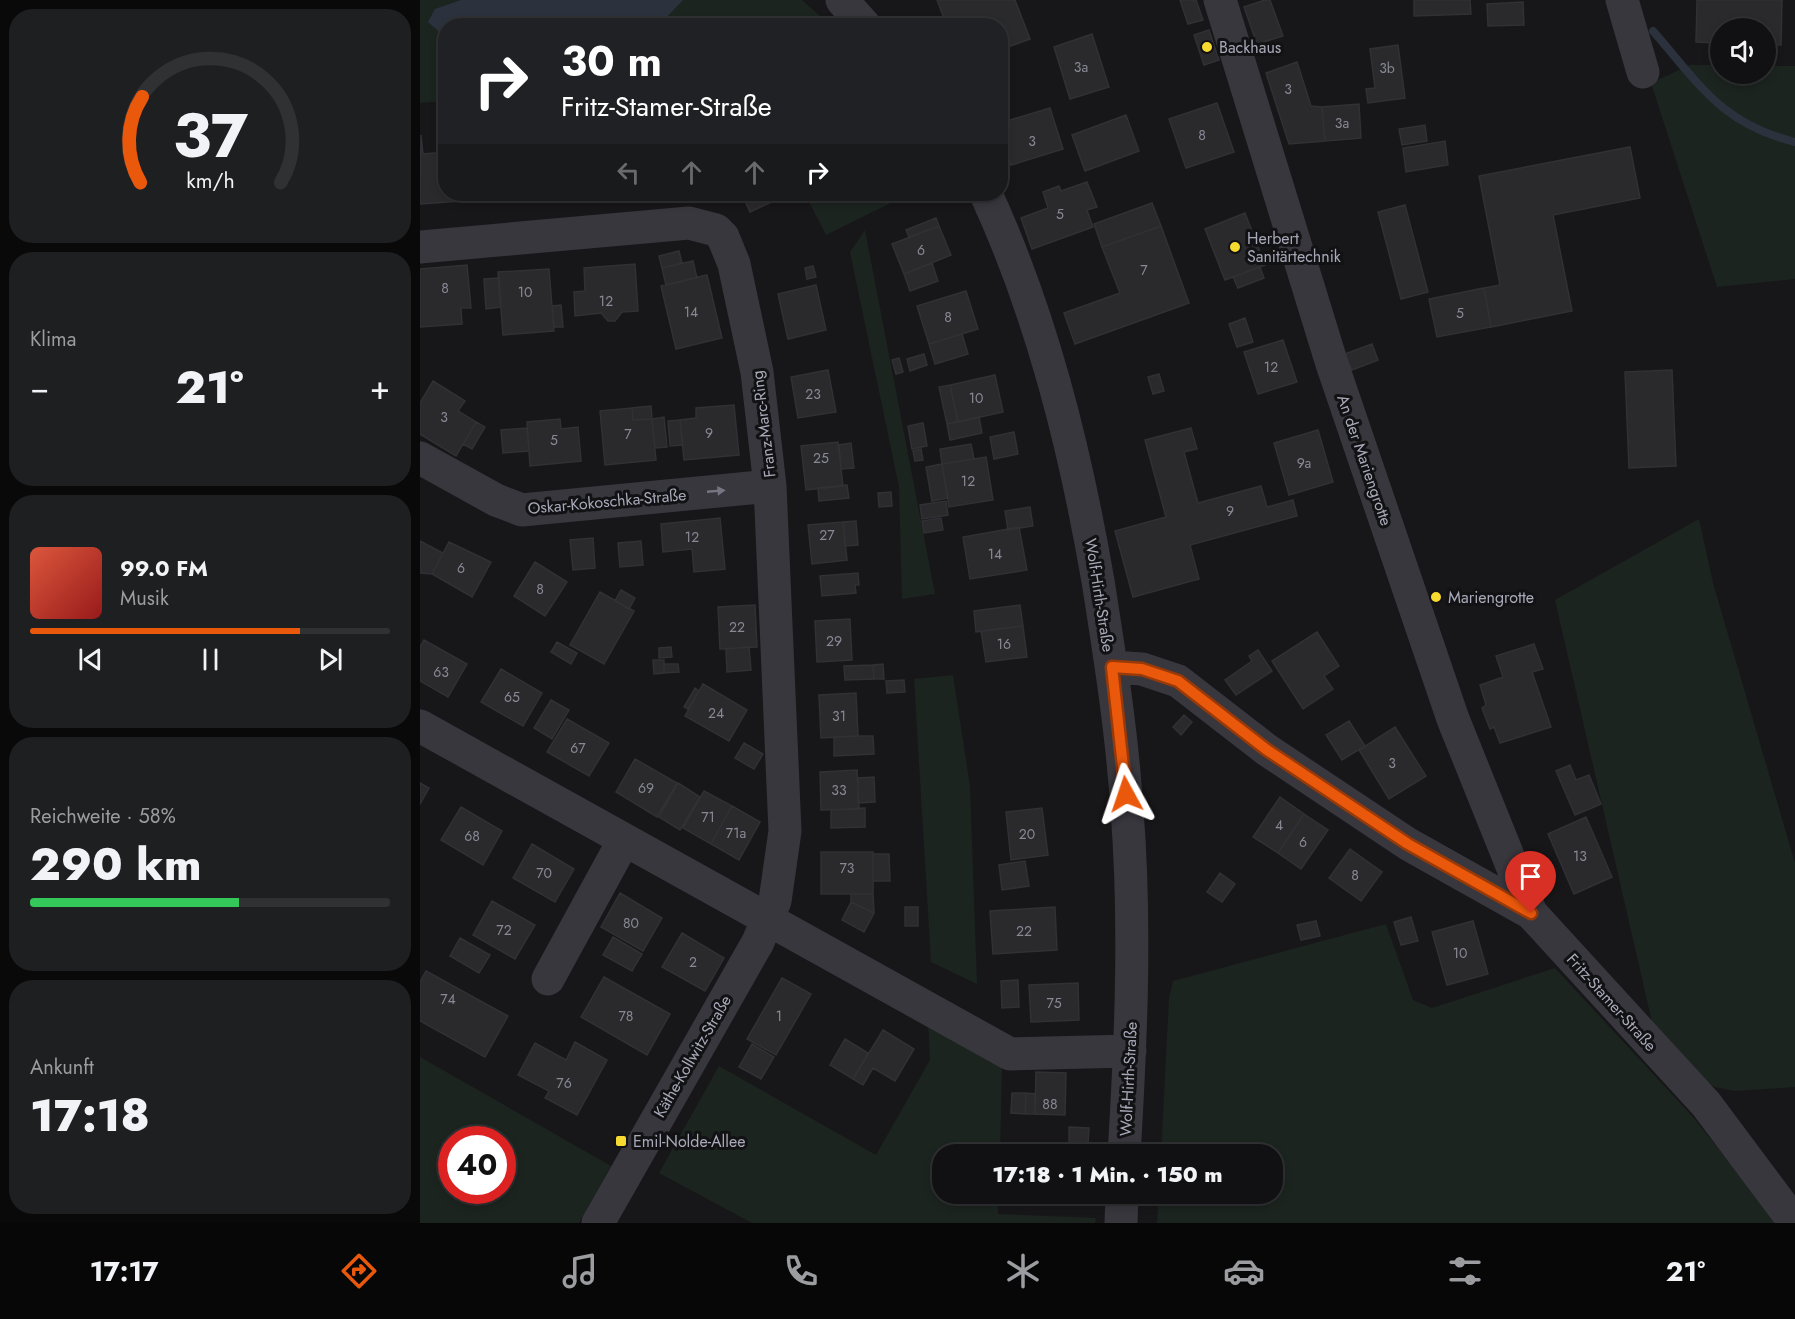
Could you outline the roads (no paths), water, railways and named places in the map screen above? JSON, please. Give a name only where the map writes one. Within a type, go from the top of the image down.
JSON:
[{"type":"street","points":[[842,0],[858,18]]},
{"type":"street","name":"An der Mariengrotte","points":[[1220,0],[1332,364],[1454,719],[1531,913]]},
{"type":"street","points":[[1622,0],[1643,72]]},
{"type":"street","name":"Wolf-Hirth-Straße","points":[[989,201],[1031,310],[1061,407],[1088,519],[1112,667],[1128,813],[1131,901],[1130,1051],[1125,1144]]},
{"type":"street","name":"Franz-Marc-Ring","points":[[420,247],[689,223],[716,230],[723,237],[734,264],[752,344],[770,486],[785,831],[776,899],[767,920]]},
{"type":"street","name":"Oskar-Kokoschka-Straße","points":[[420,458],[496,500],[522,510],[770,486]]},
{"type":"street","name":"Fritz-Stamer-Straße","points":[[1112,667],[1142,669],[1178,681],[1267,750],[1408,844],[1531,913],[1706,1104],[1795,1223]]},
{"type":"street","points":[[420,726],[1010,1054],[1130,1051]]},
{"type":"street","points":[[548,979],[624,840]]},
{"type":"street","name":"Käthe-Kollwitz-Straße","points":[[598,1223],[758,942],[767,920]]},
{"type":"street","points":[[1121,1223],[1122,1204]]},
{"type":"waterway","points":[[1653,31],[1699,85],[1730,113],[1749,125],[1795,142]]},
{"type":"place","name":"Backhaus","points":[[1207,47]]},
{"type":"place","name":"Herbert Sanitärtechnik","points":[[1235,247]]},
{"type":"place","name":"Mariengrotte","points":[[1436,597]]},
{"type":"place","name":"Emil-Nolde-Allee","points":[[621,1141]]}]
